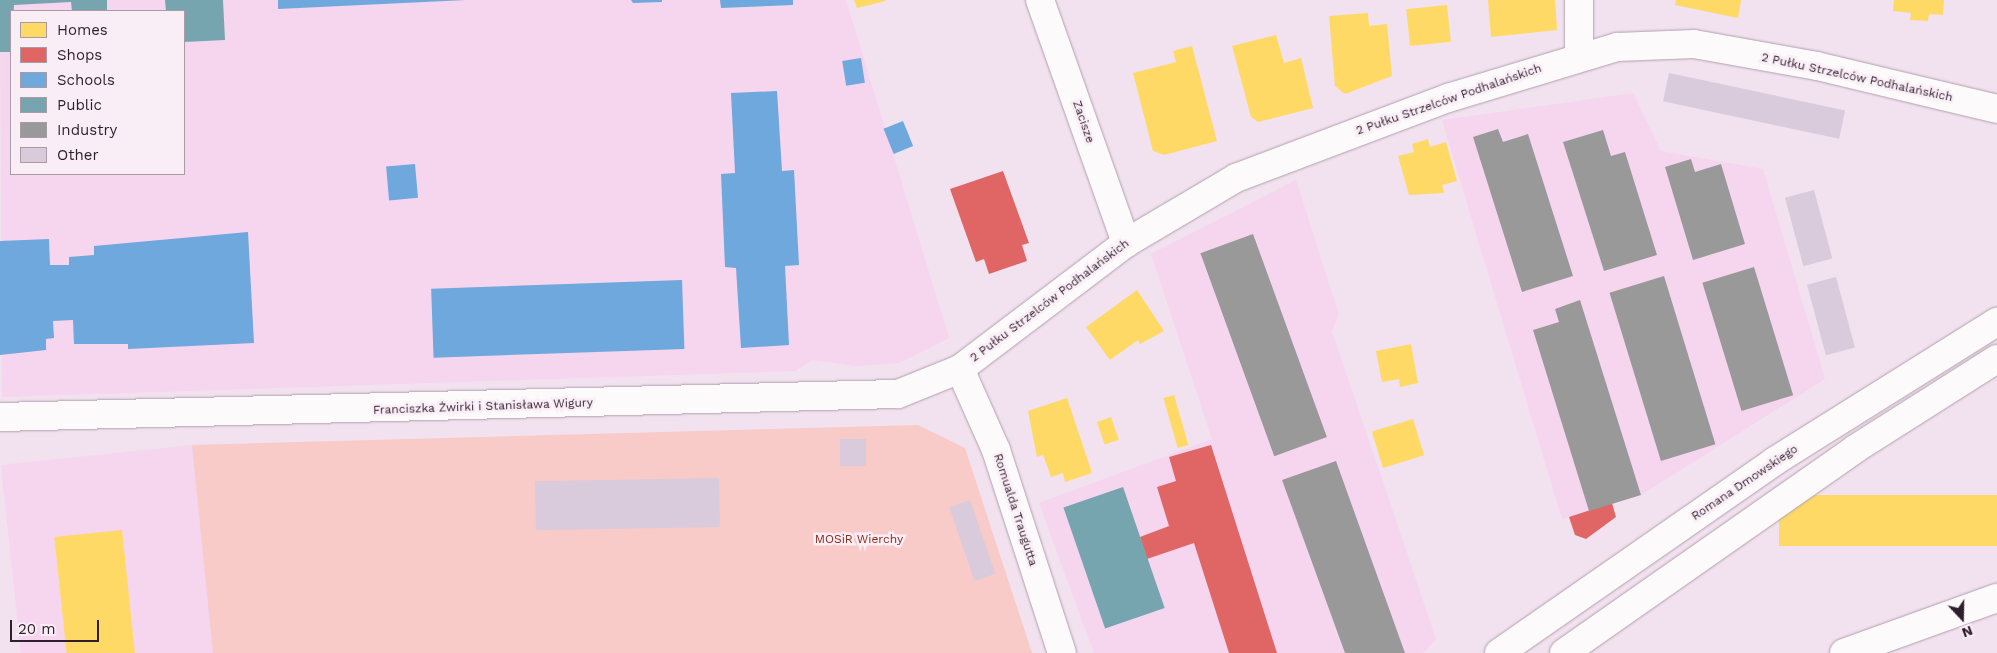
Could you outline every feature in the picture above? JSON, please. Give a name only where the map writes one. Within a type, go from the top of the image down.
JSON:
[{"type":"street","name":"Zacisze","points":[[1040,0],[1126,243]]},
{"type":"street","points":[[1578,0],[1579,56]]},
{"type":"street","name":"2 Pułku Strzelców Podhalańskich","points":[[960,369],[1126,243],[1236,178],[1448,98],[1579,56],[1617,47],[1694,44],[1817,66],[1997,109]]},
{"type":"street","name":"Romana Dmowskiego","points":[[1499,653],[1775,461],[1997,322]]},
{"type":"street","points":[[1564,653],[1847,454],[1997,359]]},
{"type":"street","name":"Franciszka Żwirki i Stanisława Wigury","points":[[0,418],[861,396],[898,394],[960,369]]},
{"type":"street","name":"Romualda Traugutta","points":[[960,369],[996,450],[1062,653]]},
{"type":"street","points":[[1844,653],[1997,598]]},
{"type":"shaded area","points":[[0,0],[846,0],[949,338],[899,363],[856,366],[813,360],[795,371],[2,397]]},
{"type":"shaded area","points":[[1633,93],[1661,151],[1763,169],[1825,379],[1641,495],[1562,519],[1442,120]]},
{"type":"shaded area","points":[[1296,180],[1339,315],[1332,331],[1436,639],[1423,653],[1094,653],[1039,503],[1212,439],[1151,254]]},
{"type":"shaded area","points":[[192,445],[214,653],[21,653],[1,465]]},
{"type":"green space","name":"MOSiR Wierchy","points":[[918,425],[965,448],[1032,653],[213,653],[192,445]]},
{"type":"building: Homes","points":[[854,0],[885,0],[885,1],[857,8]]},
{"type":"building: Homes","points":[[1488,0],[1555,0],[1557,30],[1491,37]]},
{"type":"building: Homes","points":[[1676,0],[1741,0],[1738,18],[1675,5]]},
{"type":"building: Homes","points":[[1894,0],[1944,0],[1943,15],[1929,14],[1928,21],[1910,20],[1911,13],[1893,11]]},
{"type":"building: Homes","points":[[1447,5],[1451,42],[1410,46],[1406,9]]},
{"type":"building: Homes","points":[[1368,13],[1369,26],[1387,24],[1392,76],[1345,94],[1335,86],[1329,16]]},
{"type":"building: Homes","points":[[1276,35],[1284,63],[1301,58],[1313,108],[1258,122],[1251,117],[1232,46]]},
{"type":"building: Homes","points":[[1192,46],[1217,141],[1164,155],[1153,151],[1133,73],[1176,62],[1173,51]]},
{"type":"building: Homes","points":[[1428,139],[1430,147],[1446,142],[1457,181],[1442,185],[1444,193],[1409,195],[1398,156],[1414,152],[1412,144]]},
{"type":"building: Homes","points":[[1137,290],[1164,331],[1140,344],[1138,340],[1110,360],[1086,327]]},
{"type":"building: Homes","points":[[1411,344],[1418,383],[1400,387],[1399,379],[1382,382],[1376,351]]},
{"type":"building: Homes","points":[[1174,395],[1188,445],[1178,448],[1163,398]]},
{"type":"building: Homes","points":[[1067,398],[1092,473],[1065,482],[1063,473],[1051,477],[1043,455],[1037,457],[1028,411]]},
{"type":"building: Homes","points":[[1111,417],[1119,440],[1105,445],[1097,422]]},
{"type":"building: Homes","points":[[1413,419],[1424,455],[1383,468],[1372,432]]},
{"type":"building: Homes","points":[[1779,495],[1997,495],[1997,546],[1779,546]]},
{"type":"building: Homes","points":[[122,530],[135,653],[67,653],[54,537]]},
{"type":"building: Shops","points":[[1003,171],[1029,243],[1022,245],[1027,261],[989,274],[984,259],[976,262],[950,189]]},
{"type":"building: Shops","points":[[1211,445],[1277,653],[1229,653],[1194,543],[1147,559],[1140,537],[1169,526],[1157,487],[1176,481],[1169,457]]},
{"type":"building: Shops","points":[[1612,503],[1616,517],[1586,539],[1575,535],[1569,517]]},
{"type":"building: Schools","points":[[278,0],[466,0],[278,9]]},
{"type":"building: Schools","points":[[631,0],[662,0],[662,2],[633,3]]},
{"type":"building: Schools","points":[[720,0],[793,0],[793,5],[721,8]]},
{"type":"building: Schools","points":[[861,58],[865,83],[846,86],[842,61]]},
{"type":"building: Schools","points":[[777,91],[782,171],[794,170],[799,265],[785,266],[789,345],[741,348],[736,268],[725,267],[721,174],[735,173],[731,93]]},
{"type":"building: Schools","points":[[903,121],[913,146],[894,154],[884,129]]},
{"type":"building: Schools","points":[[415,164],[418,198],[389,200],[386,167]]},
{"type":"building: Schools","points":[[248,232],[254,343],[128,349],[128,344],[74,344],[73,320],[53,321],[54,338],[46,339],[46,350],[0,355],[0,241],[49,239],[50,265],[69,265],[69,257],[94,255],[94,246]]},
{"type":"building: Schools","points":[[682,280],[684,349],[434,358],[431,289]]},
{"type":"building: Public","points":[[0,0],[107,0],[107,10],[72,10],[71,2],[14,5],[14,10],[10,10],[10,52],[0,52]]},
{"type":"building: Public","points":[[165,0],[223,0],[225,40],[185,42],[185,10],[166,10]]},
{"type":"building: Public","points":[[1123,487],[1165,608],[1105,629],[1063,508]]},
{"type":"building: Industry","points":[[1498,129],[1503,142],[1528,134],[1573,276],[1522,292],[1473,137]]},
{"type":"building: Industry","points":[[1603,130],[1611,156],[1625,152],[1657,255],[1604,271],[1563,142]]},
{"type":"building: Industry","points":[[1691,159],[1695,172],[1721,164],[1745,244],[1693,260],[1665,167]]},
{"type":"building: Industry","points":[[1253,234],[1327,437],[1274,456],[1200,253]]},
{"type":"building: Industry","points":[[1754,267],[1793,395],[1742,411],[1702,283]]},
{"type":"building: Industry","points":[[1664,276],[1715,444],[1661,461],[1609,293]]},
{"type":"building: Industry","points":[[1580,300],[1641,495],[1589,511],[1533,330],[1559,322],[1555,309]]},
{"type":"building: Industry","points":[[1336,461],[1405,653],[1345,653],[1282,480]]},
{"type":"building: Other","points":[[1669,73],[1845,110],[1839,139],[1663,101]]},
{"type":"building: Other","points":[[1814,190],[1832,259],[1803,266],[1785,198]]},
{"type":"building: Other","points":[[1836,277],[1855,348],[1826,355],[1807,285]]},
{"type":"building: Other","points":[[840,439],[866,439],[866,466],[840,466]]},
{"type":"building: Other","points":[[719,478],[720,527],[536,530],[535,481]]},
{"type":"building: Other","points":[[970,500],[995,574],[975,581],[949,507]]}]
